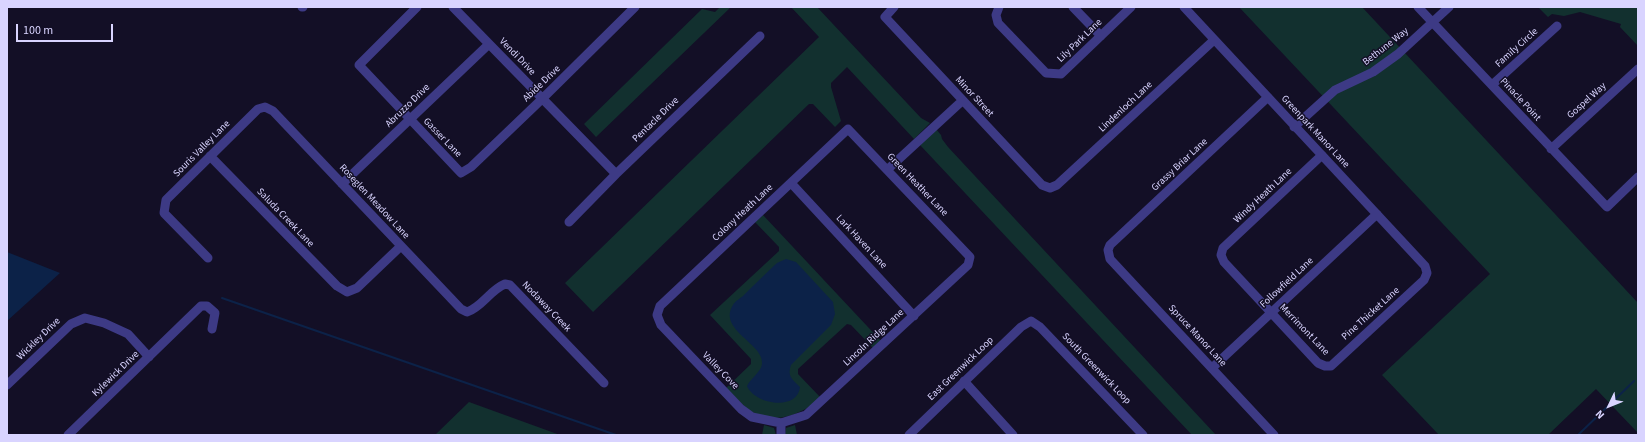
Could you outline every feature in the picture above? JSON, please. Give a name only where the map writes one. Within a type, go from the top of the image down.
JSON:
[{"type":"street","name":"Gasser Lane","points":[[417,7],[359,65],[461,174]]},
{"type":"street","name":"Vendi Drive","points":[[453,7],[616,174]]},
{"type":"street","name":"Abide Drive","points":[[461,174],[542,99],[635,7]]},
{"type":"street","name":"Minor Street","points":[[894,7],[885,16],[962,101],[1042,185],[1050,188]]},
{"type":"street","name":"Lily Park Lane","points":[[999,7],[996,15],[998,23],[1046,73],[1061,74],[1131,7]]},
{"type":"street","points":[[1073,7],[1101,36]]},
{"type":"street","name":"Greenpark Manor Lane","points":[[1184,7],[1294,127],[1425,266],[1428,273]]},
{"type":"street","name":"Pinacle Point","points":[[1418,7],[1607,207],[1638,177]]},
{"type":"street","name":"Bethune Way","points":[[1294,127],[1335,90],[1373,72],[1398,54],[1449,7]]},
{"type":"street","name":"Family Circle","points":[[1492,86],[1557,26]]},
{"type":"street","name":"Pentacle Drive","points":[[569,222],[616,174],[760,36]]},
{"type":"street","name":"Lindenloch Lane","points":[[1050,188],[1057,185],[1214,40]]},
{"type":"street","name":"Abruzzo Drive","points":[[342,184],[489,44]]},
{"type":"street","name":"Gospel Way","points":[[1551,149],[1638,70]]},
{"type":"street","name":"Grassy Briar Lane","points":[[1108,250],[1110,245],[1268,97]]},
{"type":"street","points":[[887,170],[962,101]]},
{"type":"street","name":"Souris Valley Lane","points":[[208,258],[164,213],[166,200],[258,109],[265,107]]},
{"type":"street","name":"Roseglen Meadow Lane","points":[[265,107],[272,111],[461,309],[467,312]]},
{"type":"street","name":"Green Heather Lane","points":[[848,129],[970,257]]},
{"type":"street","name":"Colony Heath Lane","points":[[657,315],[660,306],[848,129]]},
{"type":"street","name":"Saluda Creek Lane","points":[[210,156],[337,286],[348,292],[357,288],[401,246]]},
{"type":"street","name":"Windy Heath Lane","points":[[1221,255],[1223,248],[1322,156]]},
{"type":"street","name":"Lark Haven Lane","points":[[791,183],[914,316]]},
{"type":"street","name":"Followfield Lane","points":[[1212,368],[1377,214]]},
{"type":"street","name":"Spruce Manor Lane","points":[[1108,250],[1110,259],[1274,435]]},
{"type":"street","name":"Merrimont Lane","points":[[1221,255],[1224,262],[1271,313],[1318,363],[1324,366]]},
{"type":"street","name":"Lincoln Ridge Lane","points":[[782,423],[806,415],[968,265],[970,257]]},
{"type":"street","name":"Pine Thicket Lane","points":[[1324,366],[1331,366],[1424,280],[1428,273]]},
{"type":"street","name":"Nodaway Creek","points":[[467,312],[473,310],[499,286],[505,284],[510,285],[604,383]]},
{"type":"street","name":"Kylewick Drive","points":[[68,435],[179,329],[197,309],[206,306],[215,313],[212,329]]},
{"type":"street","name":"Valley Cove","points":[[657,315],[661,325],[741,409],[752,417],[782,423]]},
{"type":"street","name":"Wickley Drive","points":[[7,386],[71,324],[86,318],[104,323],[128,334],[149,357]]},
{"type":"street","name":"East Greenwick Loop","points":[[909,435],[1021,327],[1031,321]]},
{"type":"street","name":"South Greenwick Loop","points":[[1031,321],[1040,327],[1143,435]]},
{"type":"street","points":[[964,381],[1013,435]]},
{"type":"street","points":[[781,435],[782,423]]},
{"type":"green space","points":[[720,7],[731,7],[596,137],[584,124],[702,9],[715,12]]},
{"type":"green space","points":[[791,7],[817,7],[921,118],[930,123],[914,139],[847,67],[831,83],[841,121],[835,127],[813,104],[809,104],[593,312],[565,283],[819,37]]},
{"type":"green space","points":[[1239,7],[1362,7],[1638,303],[1638,433],[1596,389],[1548,435],[1439,435],[1382,375],[1490,274]]},
{"type":"green space","points":[[1538,7],[1638,7],[1638,46],[1620,27],[1621,24],[1580,12],[1564,16],[1552,14],[1548,17]]},
{"type":"green space","points":[[936,129],[948,147],[1216,435],[1192,435],[920,145]]},
{"type":"green space","points":[[763,215],[882,342],[874,349],[851,325],[847,324],[798,369],[798,374],[821,398],[805,409],[777,418],[758,415],[749,410],[726,388],[751,364],[751,359],[710,315],[779,251],[779,247],[755,222]]},
{"type":"green space","points":[[469,402],[560,435],[435,435]]},
{"type":"green space","points":[[764,425],[774,428],[776,435],[762,435]]},
{"type":"green space","points":[[795,425],[797,435],[785,435],[786,428]]},
{"type":"water","points":[[7,252],[60,273],[7,321]]},
{"type":"water","points":[[786,259],[796,262],[833,302],[835,314],[831,325],[791,365],[790,375],[800,387],[797,395],[792,400],[776,403],[758,398],[747,386],[761,367],[761,357],[736,329],[731,322],[730,314],[735,302],[777,263]]},
{"type":"waterway","points":[[222,298],[616,435]]},
{"type":"waterway","points":[[1578,435],[1634,381]]}]
